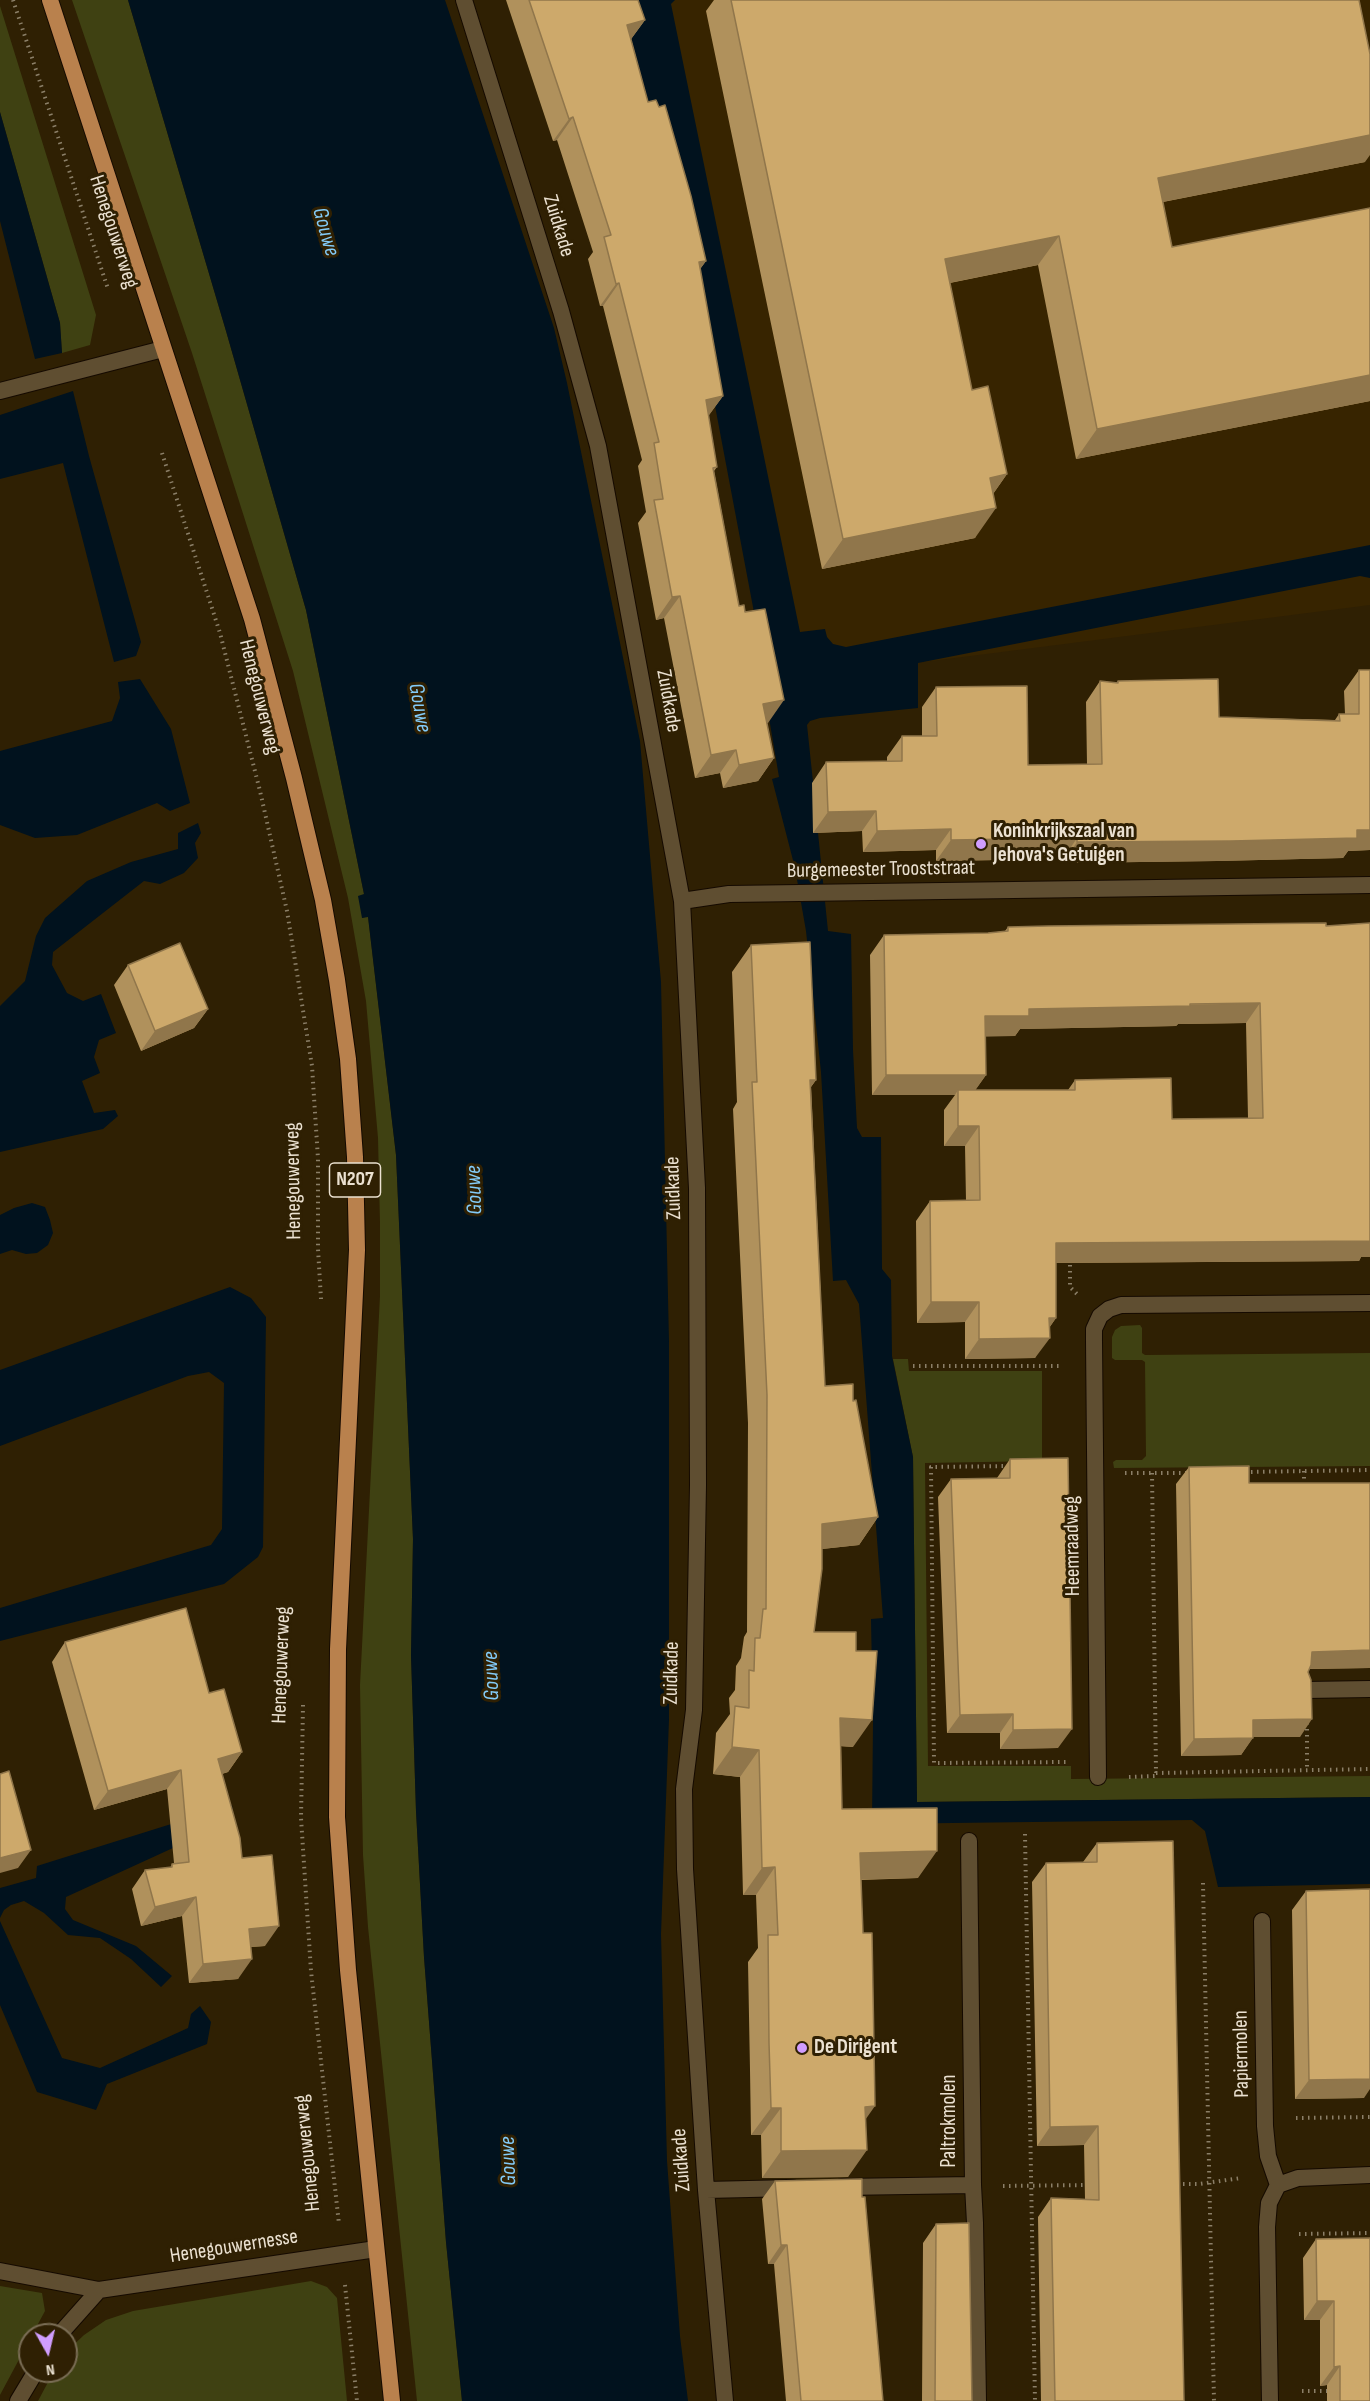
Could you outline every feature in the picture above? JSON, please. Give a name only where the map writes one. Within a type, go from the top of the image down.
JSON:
[{"type":"main road","name":"Henegouwerweg","points":[[50,0],[252,619],[323,900],[348,1059],[355,1157],[357,1250],[338,1649],[337,1817],[348,1970],[392,2401]]},
{"type":"street","name":"Zuidkade","points":[[464,0],[561,311],[598,446],[682,901],[698,1188],[695,1698],[684,1789],[685,1869],[706,2190],[725,2401]]},
{"type":"street","points":[[0,391],[163,350]]},
{"type":"street","name":"Burgemeester Trooststraat","points":[[682,901],[729,894],[1370,885]]},
{"type":"street","points":[[1100,1316],[1108,1309],[1121,1305],[1370,1303]]},
{"type":"street","name":"Heemraadweg","points":[[1098,1769],[1094,1366],[1095,1329],[1100,1316]]},
{"type":"street","points":[[1306,1690],[1370,1689]]},
{"type":"street","name":"Paltrokmolen","points":[[969,1841],[978,2401]]},
{"type":"street","name":"Papiermolen","points":[[1262,1921],[1265,2118],[1268,2156],[1278,2185]]},
{"type":"street","points":[[1270,2396],[1267,2235],[1269,2203],[1278,2185],[1298,2178],[1370,2175]]},
{"type":"street","points":[[706,2190],[973,2185]]},
{"type":"street","name":"Henegouwernesse","points":[[0,2271],[99,2290],[376,2249]]},
{"type":"street","points":[[70,2323],[99,2290]]},
{"type":"street","points":[[18,2401],[29,2383]]},
{"type":"path","name":"Henegouwerweg","points":[[13,0],[109,291]]},
{"type":"path","name":"Henegouwerweg","points":[[159,446],[220,633],[260,791],[287,911],[312,1066],[318,1159],[318,1249],[321,1308]]},
{"type":"path","points":[[1070,1251],[1070,1287],[1100,1316]]},
{"type":"path","points":[[913,1366],[1094,1366]]},
{"type":"path","points":[[1013,1466],[931,1467],[934,1763],[1098,1769],[1156,1776],[1156,1773],[1370,1769]]},
{"type":"path","points":[[1234,1472],[1370,1470]]},
{"type":"path","points":[[1304,1471],[1304,1494]]},
{"type":"path","points":[[1094,1474],[1199,1472]]},
{"type":"path","points":[[1152,1473],[1156,1773]]},
{"type":"path","points":[[1306,1690],[1307,1770]]},
{"type":"path","name":"Henegouwerweg","points":[[303,1700],[301,1818],[311,1959],[357,2401]]},
{"type":"path","points":[[1025,1834],[1035,2401]]},
{"type":"path","points":[[1203,1883],[1214,2401]]},
{"type":"path","points":[[1265,2118],[1370,2117]]},
{"type":"path","points":[[1176,2184],[1246,2177],[1278,2185]]},
{"type":"path","points":[[1037,2186],[1095,2185]]},
{"type":"path","points":[[1267,2235],[1370,2233]]},
{"type":"path","points":[[1270,2396],[1337,2391]]},
{"type":"shaded area","points":[[72,0],[128,0],[306,610],[364,894],[362,918],[368,916],[396,1155],[413,1539],[411,1655],[416,1811],[424,1957],[446,2242],[462,2401],[417,2401],[368,1927],[363,1855],[360,1685],[380,1296],[378,1138],[366,1001],[348,898],[293,671],[192,353]]},
{"type":"shaded area","points":[[655,0],[1370,0],[1370,605],[790,679]]},
{"type":"shaded area","points":[[0,6],[96,315],[90,345],[62,353],[60,323],[0,112]]},
{"type":"shaded area","points":[[1140,1325],[1142,1353],[1145,1355],[1370,1353],[1370,1466],[1114,1468],[1113,1462],[1116,1460],[1142,1460],[1146,1456],[1145,1362],[1112,1358],[1112,1337],[1115,1330],[1121,1326]]},
{"type":"shaded area","points":[[893,1359],[908,1359],[909,1371],[1042,1371],[1042,1461],[925,1463],[928,1766],[1071,1766],[1071,1779],[1370,1776],[1370,1797],[917,1802],[913,1457]]},
{"type":"shaded area","points":[[311,2281],[327,2287],[337,2298],[347,2401],[38,2401],[48,2383],[78,2383],[78,2341],[106,2320],[133,2311]]},
{"type":"shaded area","points":[[0,2286],[42,2293],[45,2311],[38,2323],[18,2323],[18,2361],[0,2395]]},
{"type":"water","name":"Gouwe","points":[[128,0],[445,0],[554,328],[567,383],[640,741],[661,982],[669,1342],[669,1719],[661,1934],[667,2161],[680,2336],[688,2401],[462,2401],[446,2242],[424,1957],[416,1811],[411,1655],[413,1539],[396,1155],[368,917],[362,918],[358,896],[364,894],[306,610]]},
{"type":"water","points":[[616,0],[675,0],[671,4],[800,632],[825,629],[827,637],[833,644],[846,647],[1370,545],[1370,578],[1360,576],[918,663],[918,708],[820,718],[810,721],[807,725],[813,782],[813,833],[818,833],[828,931],[851,934],[857,1128],[862,1137],[881,1137],[882,1269],[891,1280],[892,1356],[913,1457],[917,1802],[1370,1797],[1370,1884],[1218,1887],[1205,1831],[1192,1820],[872,1824],[871,1619],[883,1618],[859,1304],[846,1280],[833,1281],[821,1072],[806,931],[795,868],[772,779],[779,777],[766,700],[770,697],[692,284]]},
{"type":"water","points":[[0,112],[60,323],[62,353],[35,359],[0,221]]},
{"type":"water","points":[[73,391],[141,642],[136,656],[114,662],[63,463],[0,479],[0,415]]},
{"type":"water","points":[[140,679],[171,729],[190,803],[170,811],[157,803],[77,835],[35,838],[0,825],[0,751],[112,721],[120,698],[118,682]]},
{"type":"water","points":[[198,823],[201,833],[195,843],[198,858],[184,873],[160,884],[144,881],[53,952],[52,965],[67,993],[83,1001],[101,994],[116,1033],[99,1040],[94,1057],[100,1073],[82,1081],[94,1113],[115,1110],[118,1116],[103,1129],[0,1152],[0,1006],[25,981],[36,936],[45,918],[87,881],[131,862],[178,849],[178,833]]},
{"type":"water","points":[[32,1203],[45,1207],[50,1220],[53,1233],[48,1245],[37,1253],[26,1254],[12,1250],[0,1254],[0,1215]]},
{"type":"water","points":[[230,1287],[251,1298],[266,1317],[263,1547],[258,1557],[224,1584],[0,1641],[0,1608],[211,1545],[222,1529],[224,1383],[209,1372],[188,1376],[0,1446],[0,1370]]},
{"type":"water","points":[[232,1805],[234,1820],[66,1897],[65,1909],[73,1920],[136,1946],[172,1976],[161,1987],[131,1959],[100,1938],[68,1935],[44,1913],[24,1901],[11,1905],[4,1910],[0,1918],[0,1888],[36,1878],[37,1866]]},
{"type":"water","points":[[0,1921],[62,2058],[100,2068],[188,2028],[191,2014],[200,2006],[211,2022],[207,2044],[107,2084],[96,2110],[37,2092],[0,2005]]},
{"type":"building","points":[[529,0],[638,0],[645,20],[627,25],[648,102],[656,100],[659,107],[665,105],[691,196],[706,261],[699,262],[723,396],[706,400],[717,467],[713,468],[739,606],[744,605],[745,612],[765,609],[784,700],[763,704],[774,758],[739,765],[736,750],[711,755],[680,596],[672,597],[654,500],[663,499],[654,443],[659,442],[619,283],[616,284],[604,237],[611,235],[573,117],[569,119]]},
{"type":"building","points":[[731,0],[1359,0],[1370,54],[1370,135],[1158,178],[1172,247],[1370,208],[1370,375],[1097,429],[1059,236],[945,259],[972,390],[988,386],[1007,474],[990,478],[996,508],[843,539]]},
{"type":"building","points":[[1359,670],[1370,670],[1370,830],[1357,830],[1357,838],[1077,842],[1077,838],[951,840],[951,829],[877,831],[876,811],[828,812],[826,762],[902,761],[902,736],[937,736],[936,687],[1027,686],[1028,765],[1102,764],[1100,681],[1118,683],[1118,681],[1218,679],[1219,717],[1340,721],[1339,714],[1359,714]]},
{"type":"building","points":[[1326,923],[1326,926],[1370,923],[1370,1241],[1056,1243],[1056,1318],[1049,1318],[1050,1338],[979,1339],[979,1302],[931,1302],[930,1201],[980,1200],[979,1126],[958,1126],[958,1090],[1075,1090],[1075,1080],[1171,1078],[1172,1119],[1263,1118],[1260,1003],[1029,1009],[1029,1016],[985,1016],[986,1075],[886,1075],[884,935],[988,933],[1008,931],[1008,927]]},
{"type":"building","points":[[810,942],[816,1080],[810,1080],[825,1386],[853,1384],[853,1401],[856,1400],[878,1517],[822,1524],[822,1569],[814,1632],[856,1632],[856,1651],[877,1651],[872,1720],[840,1718],[842,1809],[937,1808],[937,1851],[860,1853],[863,1933],[872,1933],[875,2106],[865,2107],[867,2150],[781,2151],[781,2108],[771,2108],[769,2043],[768,1935],[778,1935],[775,1867],[762,1868],[759,1750],[732,1747],[735,1706],[749,1708],[749,1670],[754,1671],[755,1638],[760,1638],[763,1609],[766,1609],[767,1395],[752,1082],[757,1082],[751,945]]},
{"type":"building","points":[[180,943],[208,1009],[155,1031],[128,965]]},
{"type":"building","points":[[1068,1458],[1072,1729],[1013,1730],[1013,1714],[960,1715],[951,1479],[1010,1478],[1010,1459]]},
{"type":"building","points":[[1249,1466],[1249,1483],[1370,1483],[1370,1650],[1312,1652],[1308,1672],[1311,1680],[1312,1719],[1253,1720],[1253,1738],[1194,1739],[1189,1467]]},
{"type":"building","points":[[186,1608],[209,1693],[224,1689],[242,1752],[218,1759],[240,1838],[242,1858],[272,1855],[279,1926],[249,1929],[252,1959],[203,1964],[196,1897],[155,1907],[145,1870],[172,1867],[172,1864],[189,1862],[181,1770],[108,1791],[65,1642]]},
{"type":"building","points":[[9,1771],[31,1850],[0,1858],[0,1774]]},
{"type":"building","points":[[1173,1841],[1184,2401],[1055,2401],[1051,2198],[1099,2200],[1098,2126],[1050,2127],[1046,1863],[1097,1862],[1097,1843]]},
{"type":"building","points":[[1370,1889],[1370,2079],[1309,2080],[1306,1891]]},
{"type":"building","points":[[862,2179],[883,2401],[801,2401],[787,2245],[781,2245],[775,2181]]},
{"type":"building","points":[[969,2223],[972,2401],[935,2401],[936,2224]]},
{"type":"building","points":[[1370,2238],[1370,2401],[1340,2401],[1340,2366],[1334,2367],[1334,2301],[1317,2301],[1316,2239]]},
{"type":"place","name":"Koninkrijkszaal van Jehova's Getuigen","points":[[981,844]]},
{"type":"place","name":"De Dirigent","points":[[802,2048]]}]
